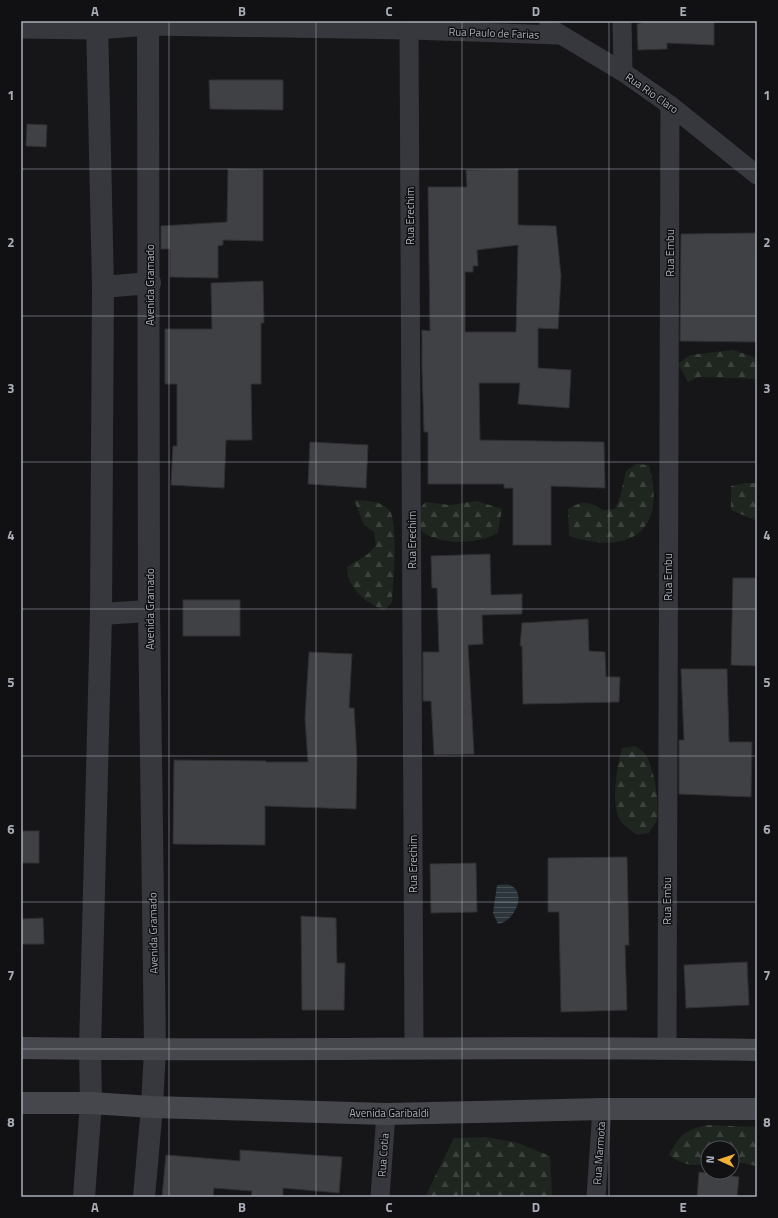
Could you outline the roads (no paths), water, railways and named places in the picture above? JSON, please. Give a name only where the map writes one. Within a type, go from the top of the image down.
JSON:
[{"type":"main road","points":[[21,1048],[666,1048],[757,1050]]},
{"type":"main road","name":"Avenida Garibaldi","points":[[21,1103],[91,1103],[152,1107],[386,1114],[602,1109],[757,1109]]},
{"type":"street","name":"Rua Rio Claro","points":[[539,21],[559,35],[623,72],[670,105],[757,175]]},
{"type":"street","points":[[622,21],[623,72]]},
{"type":"street","name":"Rua Paulo de Farias","points":[[21,29],[149,24],[559,35]]},
{"type":"street","name":"Avenida Gramado","points":[[144,1197],[152,1107],[155,1049],[149,610],[149,24]]},
{"type":"street","points":[[84,1197],[91,1103],[90,1049],[101,614],[103,287],[97,25]]},
{"type":"street","name":"Rua Erechim","points":[[409,30],[414,1049]]},
{"type":"street","name":"Rua Embu","points":[[666,1048],[670,105]]},
{"type":"street","points":[[103,287],[150,283]]},
{"type":"street","points":[[101,614],[149,610]]},
{"type":"street","name":"Rua Marmota","points":[[596,1197],[602,1109]]},
{"type":"street","name":"Rua Cotia","points":[[380,1197],[386,1114]]}]
